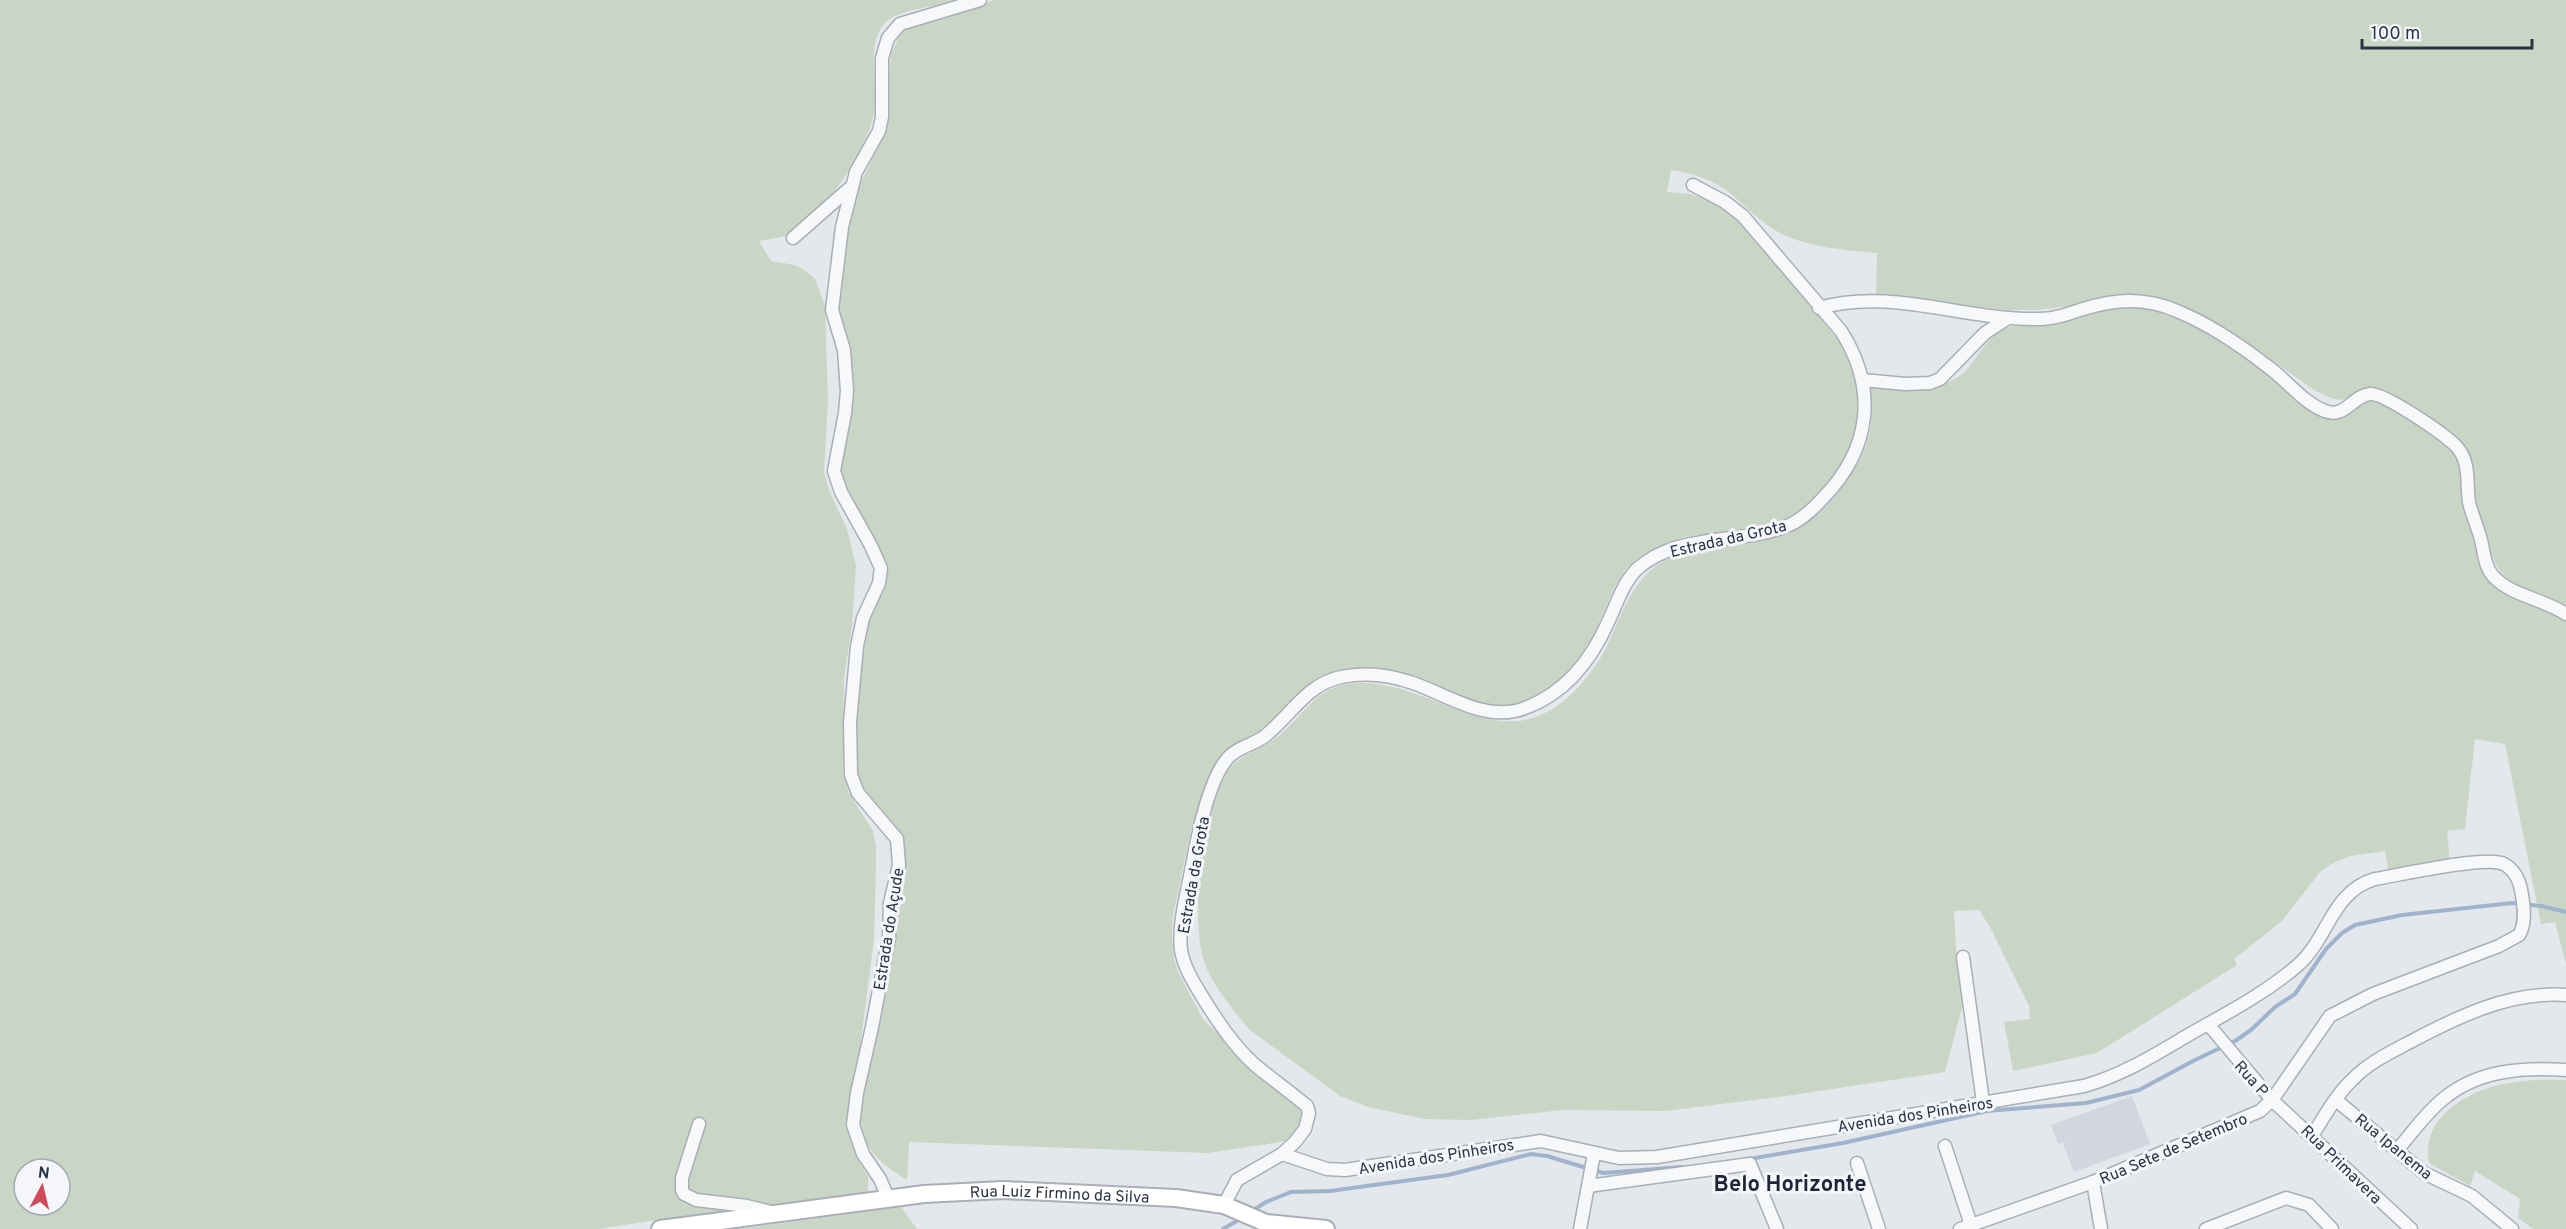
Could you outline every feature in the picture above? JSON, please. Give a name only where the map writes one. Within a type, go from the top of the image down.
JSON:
[{"type":"street","name":"Estrada do Açude","points":[[888,1200],[880,1179],[863,1154],[853,1125],[857,1093],[889,938],[890,903],[899,853],[897,839],[858,793],[850,775],[850,722],[857,646],[863,618],[881,574],[879,560],[841,492],[834,471],[847,391],[844,350],[832,310],[842,227],[851,188],[879,131],[882,117],[882,58],[888,38],[900,24],[980,0]]},
{"type":"street","name":"Estrada da Grota","points":[[1282,1154],[1305,1129],[1309,1116],[1308,1108],[1255,1064],[1230,1038],[1190,977],[1182,956],[1182,923],[1196,845],[1208,800],[1223,763],[1234,752],[1264,736],[1313,688],[1340,677],[1370,675],[1395,678],[1459,703],[1491,711],[1510,712],[1537,703],[1561,688],[1581,669],[1597,643],[1628,579],[1653,558],[1689,544],[1766,532],[1799,521],[1817,505],[1848,470],[1860,444],[1864,407],[1863,380],[1850,344],[1748,221],[1725,202],[1693,185]]},
{"type":"street","points":[[794,238],[851,188]]},
{"type":"street","points":[[1819,308],[1839,304],[1881,302],[2008,318],[2054,318],[2106,303],[2144,300],[2175,310],[2209,328],[2267,365],[2307,400],[2325,411],[2334,413],[2343,411],[2367,394],[2384,398],[2448,440],[2461,452],[2467,468],[2469,503],[2483,543],[2487,566],[2493,576],[2514,591],[2566,614]]},
{"type":"street","points":[[1863,380],[1905,384],[1940,379],[1985,333],[2008,318]]},
{"type":"street","name":"Avenida dos Pinheiros","points":[[1282,1154],[1327,1169],[1345,1170],[1541,1141],[1594,1157],[1657,1157],[2065,1090],[2098,1082],[2124,1071],[2258,994],[2300,964],[2343,899],[2362,884],[2375,879],[2480,862],[2501,863],[2512,870],[2517,877],[2523,911]]},
{"type":"street","name":"Rua Sete de Setembro","points":[[1965,1227],[2093,1182],[2240,1121],[2266,1107],[2330,1016],[2373,994],[2510,941],[2522,930],[2523,911]]},
{"type":"street","points":[[1963,957],[1983,1102]]},
{"type":"street","points":[[2312,1136],[2350,1081],[2367,1067],[2443,1025],[2511,1000],[2566,995]]},
{"type":"street","name":"Rua P","points":[[2208,1024],[2232,1056],[2272,1100]]},
{"type":"street","points":[[2398,1149],[2438,1104],[2467,1084],[2510,1070],[2566,1070]]},
{"type":"street","name":"Rua Primavera","points":[[2272,1100],[2411,1229]]},
{"type":"street","name":"Rua Ipanema","points":[[2336,1100],[2398,1149],[2424,1173],[2481,1202],[2512,1229]]},
{"type":"street","points":[[699,1124],[682,1178],[684,1194],[696,1200],[747,1206],[775,1213]]},
{"type":"street","points":[[1945,1146],[1965,1227]]},
{"type":"street","points":[[1227,1206],[1237,1180],[1282,1154]]},
{"type":"street","points":[[1580,1229],[1594,1157]]},
{"type":"street","points":[[1857,1162],[1879,1229]]},
{"type":"street","points":[[1589,1181],[1750,1164],[1777,1229]]},
{"type":"street","points":[[2093,1182],[2101,1229]]},
{"type":"street","name":"Rua Luiz Firmino da Silva","points":[[660,1229],[952,1191],[1030,1190],[1176,1198],[1227,1206],[1265,1224],[1326,1229]]},
{"type":"street","points":[[2206,1229],[2286,1198],[2309,1204],[2330,1228]]},
{"type":"shaded area","points":[[2132,1096],[2150,1144],[2074,1172],[2063,1144],[2069,1141],[2058,1144],[2051,1125]]},
{"type":"green space","points":[[0,0],[963,0],[913,10],[888,20],[881,29],[874,49],[875,104],[872,120],[866,138],[846,175],[820,208],[794,232],[759,241],[771,261],[795,265],[815,279],[825,306],[828,401],[824,472],[829,490],[847,529],[856,566],[852,626],[844,678],[843,769],[849,793],[873,831],[876,869],[874,939],[860,1048],[847,1116],[847,1129],[856,1157],[868,1177],[868,1192],[687,1215],[599,1229],[0,1229]]},
{"type":"green space","points":[[995,0],[2566,0],[2566,610],[2516,584],[2502,573],[2496,564],[2481,519],[2469,459],[2376,389],[2362,389],[2345,400],[2333,399],[2316,391],[2247,343],[2184,308],[2090,303],[2039,310],[2007,310],[1876,296],[1877,253],[1829,248],[1793,239],[1768,226],[1718,185],[1695,175],[1671,170],[1667,192],[1690,194],[1711,201],[1745,225],[1842,345],[1854,368],[1858,392],[1857,423],[1850,451],[1836,477],[1802,512],[1792,518],[1757,527],[1684,537],[1640,556],[1625,570],[1613,590],[1585,656],[1559,684],[1523,705],[1489,707],[1412,680],[1318,680],[1308,686],[1284,713],[1212,772],[1191,830],[1173,915],[1174,959],[1179,974],[1203,1019],[1252,1068],[1299,1104],[1304,1112],[1300,1126],[1287,1141],[1208,1153],[909,1142],[907,1180],[877,1157],[865,1139],[862,1128],[862,1101],[890,969],[895,936],[897,891],[904,860],[856,776],[855,724],[861,637],[885,578],[845,492],[840,473],[847,423],[837,312],[845,236],[861,182],[883,138],[887,118],[891,55],[899,36],[906,27]]},
{"type":"green space","points":[[2110,307],[2158,307],[2218,336],[2319,412],[2378,398],[2456,448],[2486,568],[2566,617],[2566,964],[2555,922],[2541,924],[2505,744],[2475,739],[2465,829],[2447,831],[2450,862],[2388,869],[2385,851],[2351,856],[2335,862],[2320,872],[2282,921],[2234,959],[2237,965],[2097,1053],[2013,1071],[2004,1022],[2030,1019],[2029,1006],[1990,927],[1979,910],[1954,911],[1957,964],[1964,1000],[1945,1072],[1793,1095],[1665,1111],[1563,1110],[1471,1120],[1425,1119],[1368,1107],[1340,1096],[1250,1030],[1237,1015],[1219,990],[1205,964],[1200,945],[1198,921],[1198,894],[1205,836],[1220,786],[1234,763],[1275,739],[1319,697],[1348,684],[1373,683],[1397,688],[1491,719],[1513,721],[1536,717],[1547,712],[1576,690],[1592,670],[1605,650],[1629,599],[1650,571],[1667,559],[1684,552],[1720,544],[1774,537],[1791,531],[1810,520],[1826,506],[1852,473],[1867,442],[1872,408],[1869,385],[1936,386],[1959,376],[1988,342],[2003,330],[2026,324],[2066,321]]},
{"type":"green space","points":[[2566,1080],[2566,1229],[2533,1229],[2518,1218],[2520,1199],[2475,1171],[2470,1186],[2429,1163],[2428,1148],[2436,1124],[2462,1100],[2478,1092],[2512,1082]]},
{"type":"green space","points":[[901,1207],[917,1229],[740,1229]]},
{"type":"waterway","points":[[1749,1159],[1843,1143],[1987,1111],[2086,1103],[2139,1090],[2235,1041],[2251,1030],[2275,1007],[2295,994],[2326,949],[2342,933],[2355,925],[2402,915],[2512,903],[2541,906],[2566,912]]},
{"type":"waterway","points":[[1252,1211],[1266,1202],[1291,1192],[1330,1191],[1448,1175],[1531,1154],[1547,1156],[1603,1173],[1682,1167]]},
{"type":"waterway","points":[[1223,1229],[1240,1219]]},
{"type":"district","name":"Belo Horizonte","points":[[1790,1183]]}]
